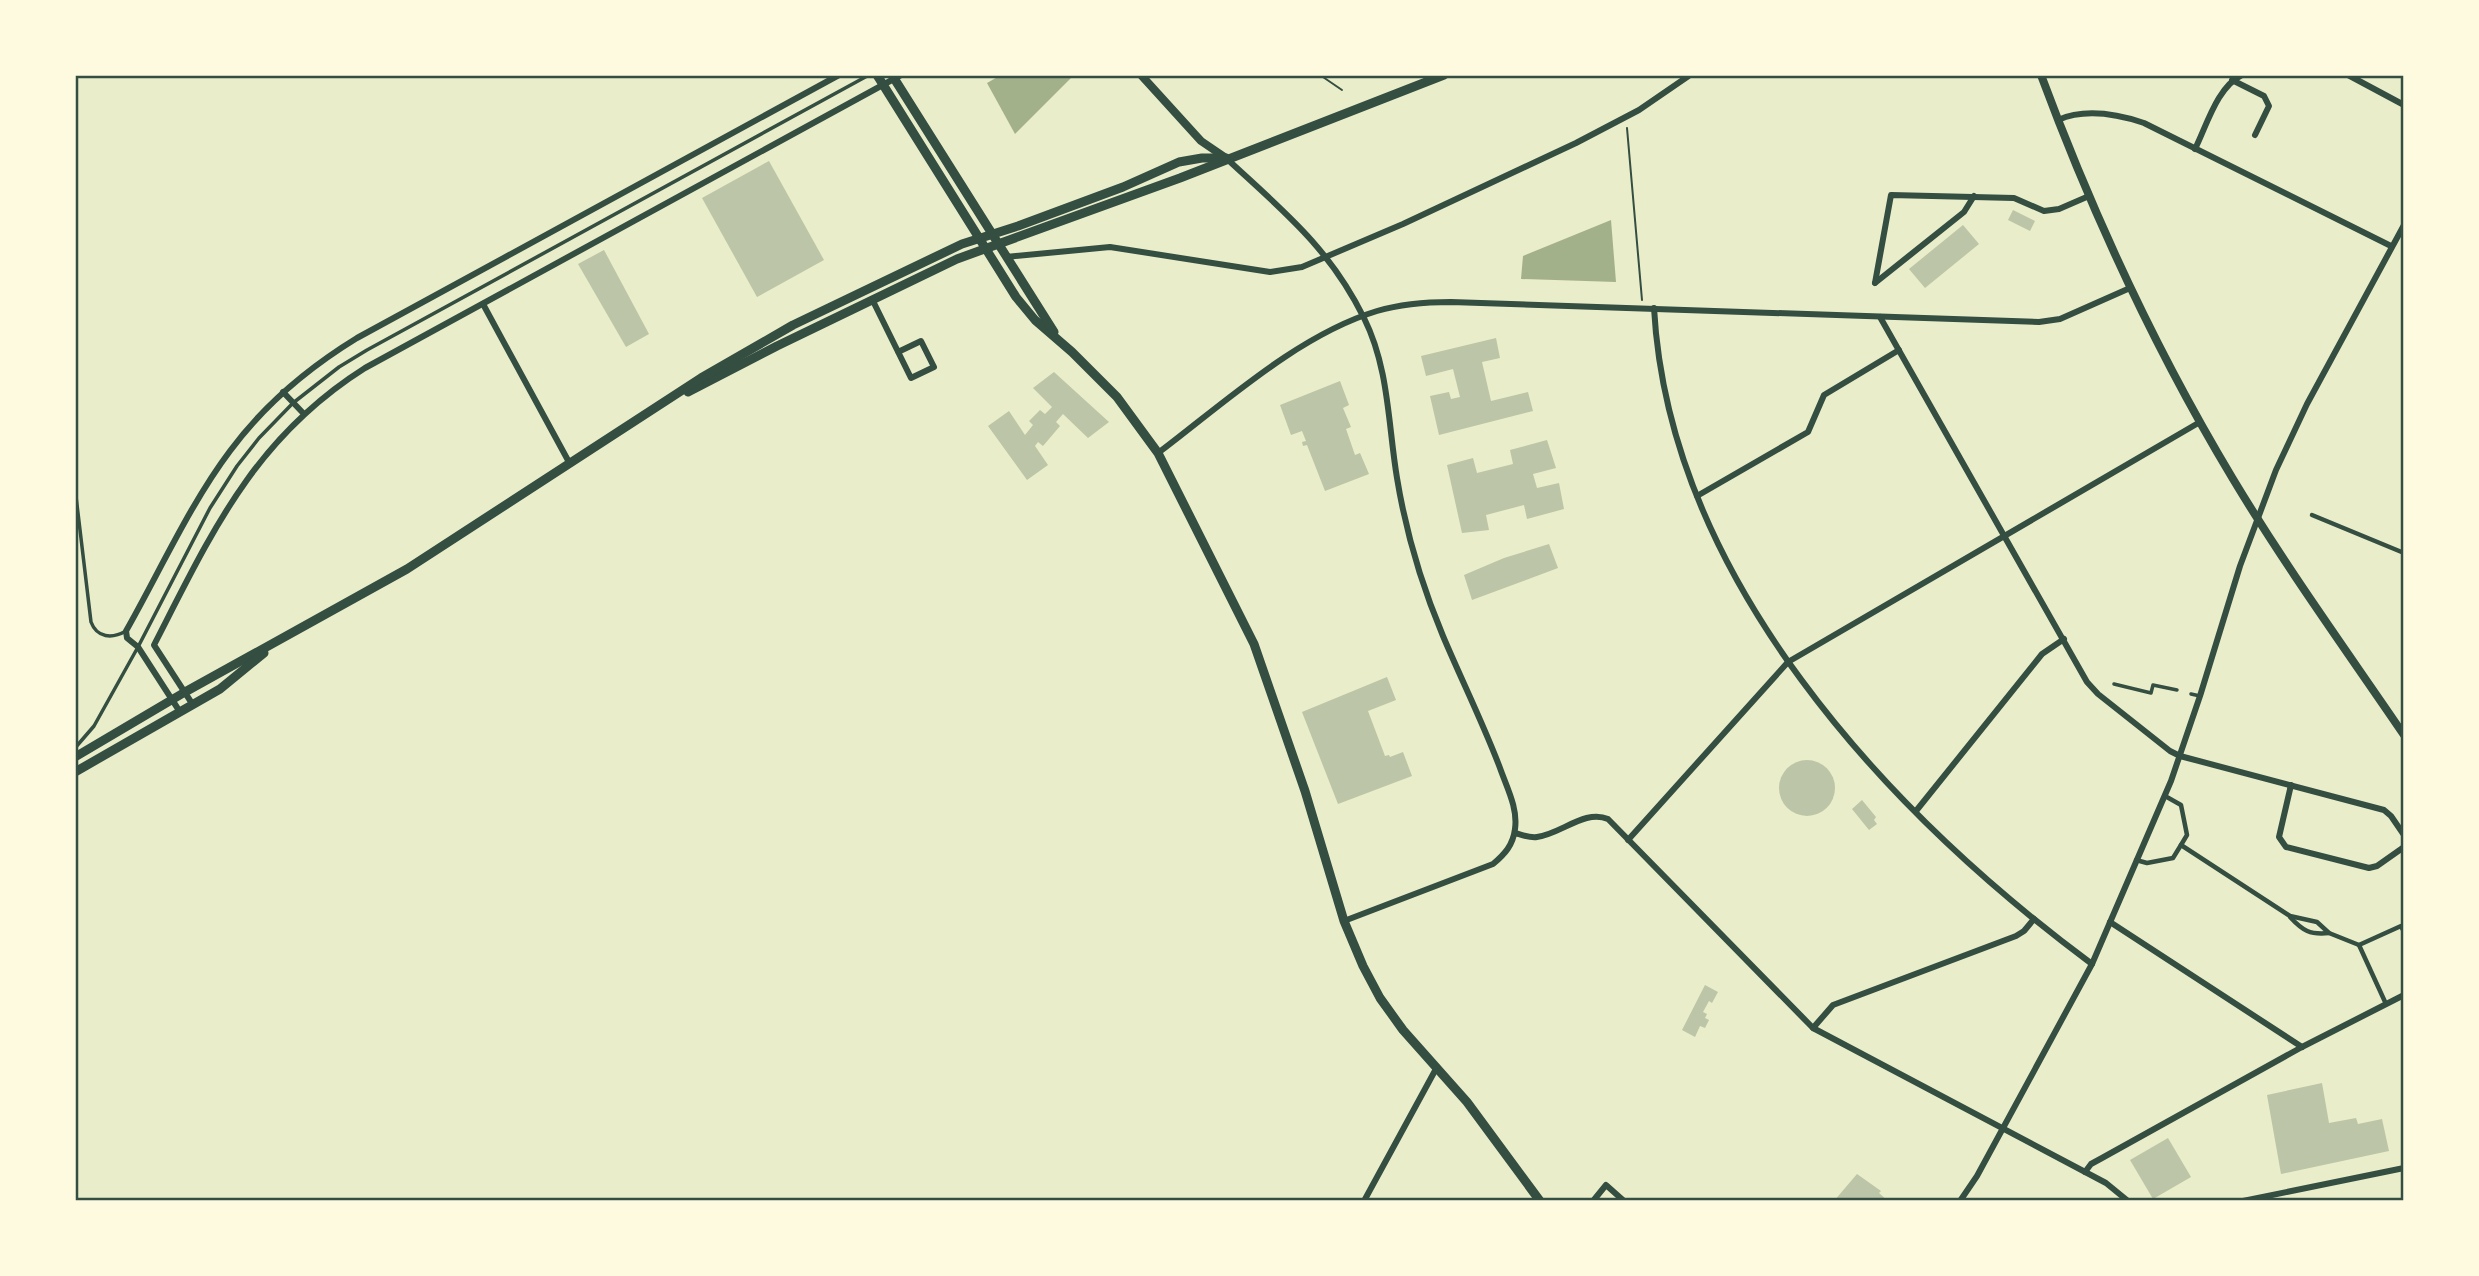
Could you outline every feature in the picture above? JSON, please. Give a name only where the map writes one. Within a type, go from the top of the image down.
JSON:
[{"type":"main road","points":[[877,75],[977,238],[1028,313],[1067,346]]},
{"type":"main road","points":[[658,407],[950,261],[1444,75]]},
{"type":"main road","points":[[896,77],[1044,318],[1067,346],[1117,397],[1158,453],[1254,644],[1305,790],[1355,950],[1380,998],[1403,1030],[1471,1108],[1540,1201]]},
{"type":"main road","points":[[75,757],[185,692],[424,559],[701,378],[793,325],[977,238],[1130,184],[1179,162],[1226,158]]},
{"type":"main road","points":[[75,772],[226,685],[285,637]]},
{"type":"street","points":[[180,712],[138,647],[127,638],[126,631],[224,459],[283,392],[357,338],[839,75]]},
{"type":"street","points":[[1141,75],[1201,141],[1226,158],[1292,217],[1326,257],[1363,316],[1374,343],[1385,385],[1401,496],[1419,570],[1433,612],[1491,744],[1516,816],[1515,833],[1508,851],[1493,864],[1345,921]]},
{"type":"street","points":[[1006,257],[1110,247],[1270,272],[1302,267],[1438,208],[1626,117],[1689,75]]},
{"type":"street","points":[[2041,75],[2089,196],[2130,288],[2200,422],[2258,519],[2404,735]]},
{"type":"street","points":[[2195,149],[2224,90],[2232,80],[2242,75]]},
{"type":"street","points":[[2348,75],[2404,104]]},
{"type":"street","points":[[192,705],[154,645],[238,490],[263,457],[304,414],[365,368],[896,77]]},
{"type":"street","points":[[2232,80],[2264,96],[2269,106],[2255,135]]},
{"type":"street","points":[[2059,120],[2081,114],[2117,116],[2144,123],[2390,246]]},
{"type":"street","points":[[1974,196],[1964,212],[1875,283],[1891,195],[1974,196],[2014,198],[2044,211],[2059,209],[2089,196]]},
{"type":"street","points":[[1960,1201],[1971,1187],[2092,964],[2180,756],[2240,566],[2276,470],[2301,416],[2390,246],[2404,225]]},
{"type":"street","points":[[1158,453],[1298,349],[1363,316],[1395,307],[1430,302],[2047,321],[2068,315],[2130,288]]},
{"type":"street","points":[[872,299],[898,352],[911,378],[934,367],[921,341],[898,352]]},
{"type":"street","points":[[484,304],[570,464]]},
{"type":"street","points":[[1654,308],[1666,393],[1697,496],[1739,586],[1788,662],[1857,748],[1916,811],[1992,884],[2092,964]]},
{"type":"street","points":[[1880,317],[2094,691],[2180,756],[2384,810],[2404,835]]},
{"type":"street","points":[[1697,496],[1808,432],[1824,395],[1899,350]]},
{"type":"street","points":[[283,392],[304,414]]},
{"type":"street","points":[[1628,840],[1788,662],[2091,488],[2113,472],[2200,422]]},
{"type":"street","points":[[2312,515],[2404,553]]},
{"type":"street","points":[[1916,811],[2042,654],[2064,639]]},
{"type":"street","points":[[2291,785],[2279,836],[2286,847],[2370,868],[2404,848]]},
{"type":"street","points":[[2136,860],[2147,863],[2173,858],[2187,835],[2181,805],[2165,796]]},
{"type":"street","points":[[1515,833],[1541,837],[1590,818],[1600,816],[1608,820],[1813,1028],[2112,1186],[2128,1201]]},
{"type":"street","points":[[2181,845],[2290,916],[2302,930],[2314,934],[2329,933]]},
{"type":"street","points":[[2290,916],[2318,922],[2329,933],[2359,945],[2386,1004]]},
{"type":"street","points":[[1813,1028],[1832,1005],[2016,936],[2034,919]]},
{"type":"street","points":[[2110,922],[2302,1047]]},
{"type":"street","points":[[2359,945],[2401,926],[2404,932]]},
{"type":"street","points":[[2085,1172],[2091,1164],[2302,1047],[2404,995]]},
{"type":"street","points":[[1364,1201],[1437,1067]]},
{"type":"street","points":[[2243,1201],[2404,1168]]},
{"type":"street","points":[[1593,1201],[1606,1185],[1624,1201]]},
{"type":"lane","points":[[75,748],[94,726],[223,487],[252,447],[293,403],[367,349],[869,75]]},
{"type":"lane","points":[[75,488],[91,622],[95,631],[103,636],[126,631]]},
{"type":"lane","points":[[2114,684],[2151,693],[2153,685],[2177,690]]},
{"type":"lane","points":[[2191,694],[2200,696]]},
{"type":"path","points":[[1320,75],[1342,90]]},
{"type":"path","points":[[1626,117],[1643,308]]},
{"type":"shaded area","points":[[1001,75],[1074,75],[1015,134],[987,83]]},
{"type":"shaded area","points":[[1611,220],[1616,282],[1521,279],[1523,256]]},
{"type":"building","points":[[769,161],[824,260],[757,297],[702,198]]},
{"type":"building","points":[[2013,210],[2035,221],[2030,231],[2008,220]]},
{"type":"building","points":[[1963,225],[1979,244],[1925,288],[1909,269]]},
{"type":"building","points":[[604,250],[649,334],[626,347],[578,264]]},
{"type":"building","points":[[1496,338],[1500,358],[1482,362],[1491,401],[1528,392],[1533,411],[1439,435],[1430,396],[1449,392],[1451,399],[1460,397],[1453,369],[1426,376],[1421,356]]},
{"type":"building","points":[[1054,372],[1109,422],[1088,438],[1063,414],[1056,422],[1060,426],[1043,446],[1038,442],[1035,446],[1048,465],[1027,480],[988,426],[1009,411],[1025,435],[1033,425],[1029,421],[1040,410],[1045,414],[1052,407],[1033,388]]},
{"type":"building","points":[[1340,381],[1349,405],[1343,408],[1351,427],[1346,429],[1355,455],[1360,453],[1369,474],[1325,491],[1307,445],[1303,446],[1302,442],[1306,441],[1302,431],[1291,435],[1280,405]]},
{"type":"building","points":[[1547,440],[1556,468],[1533,474],[1537,488],[1559,483],[1564,509],[1527,519],[1524,505],[1486,515],[1489,530],[1462,533],[1447,465],[1473,458],[1477,473],[1513,464],[1510,450]]},
{"type":"building","points":[[1549,544],[1558,568],[1472,600],[1464,575],[1504,558]]},
{"type":"building","points":[[1387,677],[1396,700],[1368,711],[1385,756],[1403,752],[1412,776],[1338,804],[1302,712]]},
{"type":"building","points":[[1807,760],[1818,762],[1827,768],[1833,777],[1833,799],[1827,808],[1818,814],[1807,816],[1796,814],[1787,808],[1781,799],[1779,788],[1781,777],[1787,768],[1796,762]]},
{"type":"building","points":[[1862,800],[1876,817],[1874,820],[1877,824],[1869,830],[1852,809]]},
{"type":"building","points":[[1705,985],[1718,992],[1703,1012],[1709,1020],[1705,1028],[1700,1026],[1695,1037],[1682,1030]]},
{"type":"building","points":[[2322,1083],[2329,1123],[2356,1118],[2358,1124],[2382,1119],[2389,1151],[2281,1174],[2267,1095]]},
{"type":"building","points":[[2168,1138],[2191,1177],[2153,1199],[2130,1160]]},
{"type":"building","points":[[1857,1174],[1881,1191],[1879,1193],[1888,1201],[1834,1201]]}]
